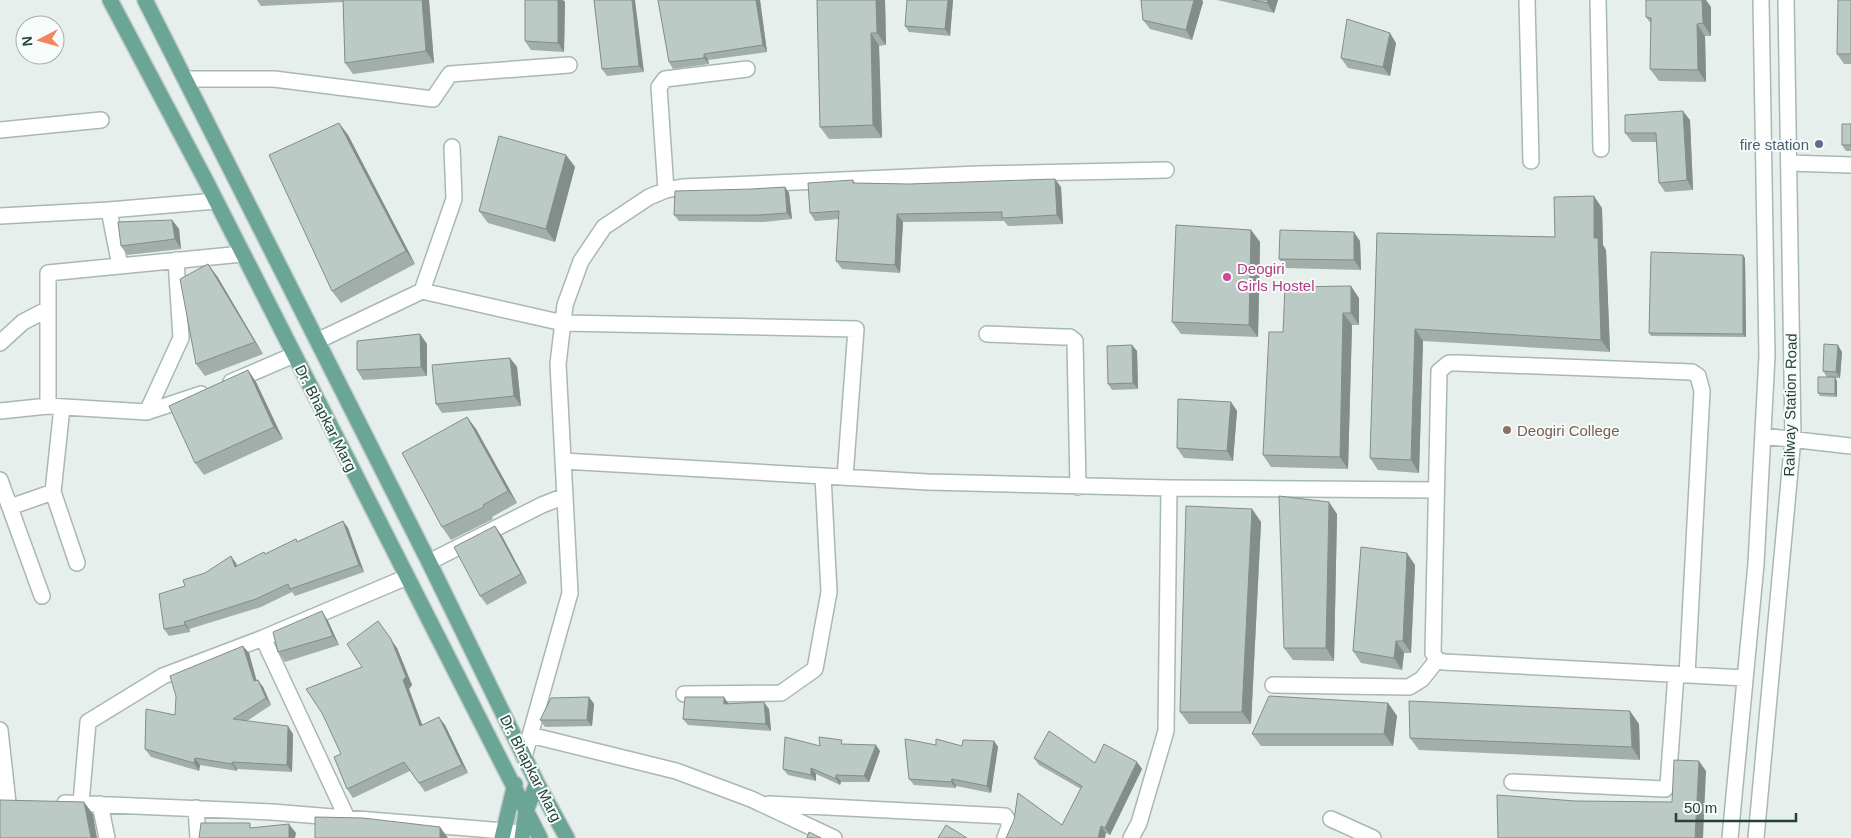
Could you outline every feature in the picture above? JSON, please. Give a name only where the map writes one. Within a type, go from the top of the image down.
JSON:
[{"type":"main road","name":"Dr. Bhapkar Marg","points":[[110,0],[216,201],[540,838]]},
{"type":"main road","name":"Dr. Bhapkar Marg","points":[[146,0],[429,562],[537,783],[567,838]]},
{"type":"main road","points":[[503,834],[514,786],[524,757]]},
{"type":"main road","points":[[522,836],[526,811],[537,783]]},
{"type":"street","points":[[1527,0],[1531,161]]},
{"type":"street","points":[[1598,0],[1601,149]]},
{"type":"street","name":"Railway Station Road","points":[[1730,838],[1756,564],[1767,356],[1761,0]]},
{"type":"street","name":"Railway Station Road","points":[[1756,838],[1793,438],[1786,0]]},
{"type":"street","points":[[185,79],[274,79],[433,100],[450,74],[570,65]]},
{"type":"street","points":[[666,190],[659,87],[661,83],[665,79],[747,69]]},
{"type":"street","points":[[0,130],[101,120]]},
{"type":"street","points":[[422,291],[454,199],[452,147]]},
{"type":"street","points":[[1789,163],[1851,165]]},
{"type":"street","points":[[524,757],[570,593],[558,364],[565,305],[581,261],[604,226],[649,197],[666,190],[692,186],[968,174],[1166,170]]},
{"type":"street","points":[[0,216],[109,210],[216,201]]},
{"type":"street","points":[[109,210],[120,266]]},
{"type":"street","points":[[77,563],[53,492],[55,406],[48,309],[48,273],[242,254]]},
{"type":"street","points":[[147,412],[181,338],[176,260]]},
{"type":"street","points":[[317,341],[422,291],[563,323],[856,329],[845,477]]},
{"type":"street","points":[[0,343],[24,322],[48,309]]},
{"type":"street","points":[[987,334],[1070,337],[1075,341],[1077,346],[1078,486]]},
{"type":"street","points":[[0,411],[55,406],[147,412],[208,392],[294,355]]},
{"type":"street","points":[[1512,782],[1665,789],[1668,785],[1681,675],[1702,391],[1698,376],[1692,372],[1449,363],[1439,371],[1433,653],[1437,660],[1444,662],[1681,675],[1745,678]]},
{"type":"street","points":[[1763,436],[1851,446]]},
{"type":"street","points":[[563,461],[823,476],[1078,486],[1436,490]]},
{"type":"street","points":[[684,694],[781,693],[815,669],[829,592],[823,476]]},
{"type":"street","points":[[0,480],[42,596]]},
{"type":"street","points":[[1131,838],[1139,823],[1166,730],[1170,488]]},
{"type":"street","points":[[10,507],[53,492]]},
{"type":"street","points":[[429,562],[542,505],[565,496]]},
{"type":"street","points":[[82,803],[88,722],[163,676],[263,638],[407,577]]},
{"type":"street","points":[[263,638],[347,818]]},
{"type":"street","points":[[1273,685],[1409,687],[1422,679],[1437,660]]},
{"type":"street","points":[[0,730],[4,803],[26,803]]},
{"type":"street","points":[[530,735],[676,771],[761,803],[834,838]]},
{"type":"street","points":[[54,803],[196,808],[347,818],[522,836]]},
{"type":"street","points":[[761,803],[1005,816],[1010,824],[1005,838]]},
{"type":"street","points":[[100,804],[107,838]]},
{"type":"street","points":[[196,808],[198,838]]},
{"type":"street","points":[[1331,819],[1373,838]]},
{"type":"building","points":[[343,0],[422,0],[426,51],[345,63]]},
{"type":"building","points":[[525,0],[558,0],[558,43],[525,41]]},
{"type":"building","points":[[594,0],[632,0],[639,66],[602,69]]},
{"type":"building","points":[[658,0],[756,0],[763,45],[704,54],[704,58],[669,62]]},
{"type":"building","points":[[817,0],[876,0],[877,33],[871,33],[873,125],[820,127]]},
{"type":"building","points":[[907,0],[948,0],[945,29],[905,26]]},
{"type":"building","points":[[1141,0],[1194,0],[1186,30],[1143,20]]},
{"type":"building","points":[[1252,0],[1268,0],[1267,3]]},
{"type":"building","points":[[1646,0],[1702,0],[1703,23],[1697,24],[1698,70],[1650,69],[1651,18],[1646,17]]},
{"type":"building","points":[[1838,0],[1851,0],[1851,54],[1837,54]]},
{"type":"building","points":[[1347,19],[1390,33],[1383,67],[1341,58]]},
{"type":"building","points":[[1683,111],[1687,180],[1659,183],[1656,133],[1625,133],[1625,115]]},
{"type":"building","points":[[339,123],[406,251],[332,291],[269,155]]},
{"type":"building","points":[[1842,124],[1851,124],[1851,145],[1842,145]]},
{"type":"building","points":[[499,136],[566,155],[546,229],[479,211]]},
{"type":"building","points":[[1055,179],[1057,215],[1002,218],[1002,212],[897,214],[895,265],[836,261],[839,211],[810,213],[808,183],[853,180],[853,183],[909,184]]},
{"type":"building","points":[[785,187],[787,213],[759,215],[674,215],[675,191]]},
{"type":"building","points":[[1594,196],[1594,238],[1598,238],[1601,340],[1415,329],[1411,460],[1370,458],[1377,233],[1555,237],[1554,197]]},
{"type":"building","points":[[172,220],[175,239],[121,246],[118,222]]},
{"type":"building","points":[[1176,225],[1251,230],[1249,325],[1172,322]]},
{"type":"building","points":[[1280,230],[1354,232],[1354,260],[1279,259]]},
{"type":"building","points":[[1651,252],[1743,255],[1743,334],[1649,333]]},
{"type":"building","points":[[208,264],[255,342],[196,364],[180,279]]},
{"type":"building","points":[[1351,286],[1351,313],[1343,313],[1340,457],[1263,455],[1269,332],[1283,332],[1285,287]]},
{"type":"building","points":[[420,334],[421,367],[357,370],[357,341]]},
{"type":"building","points":[[1824,344],[1838,345],[1836,372],[1823,371]]},
{"type":"building","points":[[1132,345],[1133,383],[1108,384],[1107,346]]},
{"type":"building","points":[[510,358],[514,396],[436,404],[432,365]]},
{"type":"building","points":[[248,370],[274,427],[195,463],[169,406]]},
{"type":"building","points":[[1818,377],[1835,377],[1835,394],[1818,393]]},
{"type":"building","points":[[1178,399],[1231,402],[1227,451],[1177,448]]},
{"type":"building","points":[[467,417],[508,491],[483,505],[484,507],[442,527],[402,453]]},
{"type":"building","points":[[1279,496],[1329,502],[1326,648],[1284,648]]},
{"type":"building","points":[[1186,506],[1252,509],[1242,712],[1180,712]]},
{"type":"building","points":[[343,521],[359,565],[290,589],[288,584],[256,599],[184,622],[185,625],[164,629],[159,594],[185,586],[183,580],[205,573],[231,556],[235,567],[264,552],[265,554],[296,539],[297,542]]},
{"type":"building","points":[[495,526],[521,574],[480,596],[454,547]]},
{"type":"building","points":[[1361,547],[1407,553],[1403,641],[1396,641],[1394,658],[1353,651]]},
{"type":"building","points":[[322,611],[333,636],[278,652],[273,632]]},
{"type":"building","points":[[378,621],[391,639],[406,677],[403,680],[420,726],[439,717],[462,765],[419,783],[404,762],[347,789],[334,757],[341,754],[322,713],[306,689],[362,667],[347,644]]},
{"type":"building","points":[[243,646],[254,681],[258,680],[266,698],[233,719],[288,726],[287,765],[232,762],[232,764],[195,758],[194,763],[145,749],[146,709],[175,715],[176,696],[170,676]]},
{"type":"building","points":[[1269,696],[1388,703],[1384,734],[1252,734]]},
{"type":"building","points":[[589,697],[587,720],[540,720],[551,698]]},
{"type":"building","points":[[685,697],[724,697],[724,704],[764,702],[766,724],[683,719]]},
{"type":"building","points":[[1409,701],[1630,711],[1632,747],[1410,738]]},
{"type":"building","points":[[1049,731],[1095,763],[1104,744],[1137,762],[1105,828],[1101,826],[1098,838],[1006,838],[1014,820],[1018,793],[1062,825],[1082,786],[1034,758]]},
{"type":"building","points":[[785,737],[820,746],[819,737],[842,740],[841,744],[876,745],[864,776],[836,775],[836,779],[811,768],[811,775],[783,769]]},
{"type":"building","points":[[905,739],[936,745],[936,739],[962,746],[963,740],[994,741],[987,786],[952,779],[951,782],[909,779]]},
{"type":"building","points":[[1674,760],[1699,761],[1695,838],[1498,838],[1497,795],[1575,801],[1672,802]]},
{"type":"building","points":[[0,800],[84,802],[91,838],[0,838]]},
{"type":"building","points":[[315,817],[363,818],[440,827],[440,838],[315,838]]},
{"type":"building","points":[[201,823],[250,823],[250,828],[289,824],[289,838],[199,838]]},
{"type":"building","points":[[946,825],[967,838],[938,838]]},
{"type":"building","points":[[809,832],[821,838],[807,838]]},
{"type":"place","name":"fire station","points":[[1819,144]]},
{"type":"place","name":"Deogiri Girls Hostel","points":[[1227,277]]},
{"type":"place","name":"Deogiri College","points":[[1507,430]]}]
